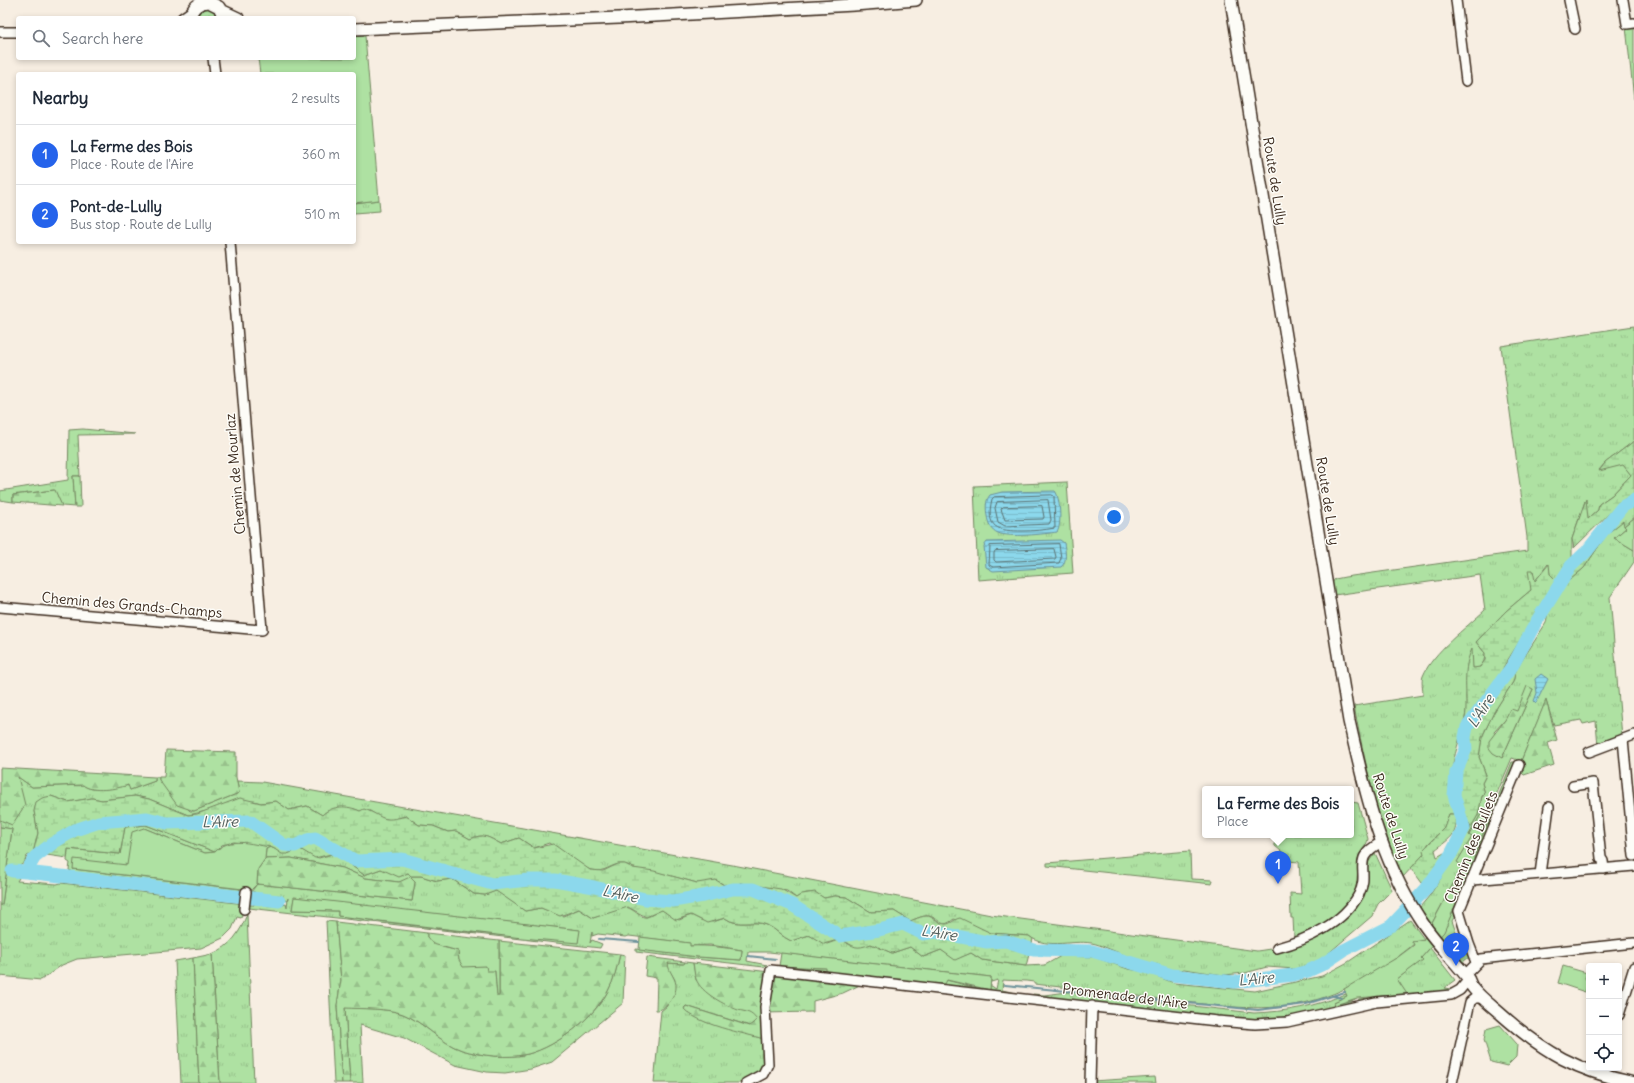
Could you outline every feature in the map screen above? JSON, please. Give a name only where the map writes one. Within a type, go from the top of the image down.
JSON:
[{"type":"main road","points":[[356,29],[499,24],[916,0]]},
{"type":"main road","name":"Route de Lully","points":[[1231,0],[1349,721],[1368,798],[1388,859],[1401,887],[1418,916],[1450,958],[1467,977],[1471,986],[1483,998],[1522,1032],[1558,1058],[1598,1074],[1634,1083]]},
{"type":"main road","points":[[194,9],[205,2],[234,16]]},
{"type":"main road","name":"Route de Lully","points":[[1467,977],[1479,983],[1514,1016],[1546,1042],[1570,1056],[1586,1063]]},
{"type":"main road","points":[[1615,1071],[1634,1076]]},
{"type":"street","points":[[1456,0],[1466,81]]},
{"type":"street","points":[[1569,0],[1575,29]]},
{"type":"street","points":[[1624,0],[1630,24]]},
{"type":"street","points":[[185,16],[194,9]]},
{"type":"street","points":[[0,32],[16,32]]},
{"type":"street","points":[[213,60],[215,72]]},
{"type":"street","name":"Chemin de Mourlaz","points":[[230,244],[262,630]]},
{"type":"street","name":"Chemin des Grands-Champs","points":[[0,607],[262,630]]},
{"type":"street","points":[[1589,752],[1634,735]]},
{"type":"street","points":[[1623,739],[1634,856]]},
{"type":"street","name":"Chemin des Bullets","points":[[1476,962],[1459,913],[1519,765]]},
{"type":"street","points":[[1574,786],[1593,784],[1601,858],[1604,869]]},
{"type":"street","points":[[1540,874],[1549,807]]},
{"type":"street","points":[[1277,948],[1293,944],[1322,930],[1349,908],[1361,889],[1363,857],[1369,850],[1382,842]]},
{"type":"street","points":[[1472,880],[1634,866]]},
{"type":"street","points":[[244,906],[246,892]]},
{"type":"street","points":[[1476,962],[1482,958],[1634,943]]},
{"type":"street","name":"Promenade de l'Aire","points":[[746,1083],[763,1074],[768,1064],[765,1007],[771,970],[1217,1021],[1278,1023],[1309,1018],[1376,1002],[1451,995],[1460,990],[1476,962]]},
{"type":"street","points":[[1622,1006],[1634,967]]},
{"type":"street","points":[[1452,1083],[1470,1002],[1475,998],[1483,998]]},
{"type":"street","points":[[1090,1083],[1092,1006]]},
{"type":"green space","points":[[209,7],[216,10],[218,16],[197,16],[199,11]]},
{"type":"green space","points":[[1634,25],[1634,99],[1626,27]]},
{"type":"green space","points":[[356,35],[365,36],[379,200],[356,203],[356,72],[260,72],[258,60],[356,60]]},
{"type":"green space","points":[[379,200],[380,211],[356,213],[356,203]]},
{"type":"green space","points":[[1634,326],[1634,441],[1605,463],[1599,470],[1623,464],[1631,475],[1612,495],[1599,504],[1598,510],[1588,519],[1585,501],[1572,539],[1572,559],[1568,562],[1557,581],[1550,574],[1548,564],[1535,581],[1531,590],[1506,611],[1476,642],[1485,653],[1485,656],[1483,662],[1478,668],[1473,668],[1472,663],[1468,684],[1466,712],[1449,788],[1450,799],[1454,807],[1455,814],[1449,814],[1444,828],[1428,844],[1424,854],[1403,877],[1386,836],[1379,814],[1354,706],[1423,695],[1422,678],[1434,658],[1485,610],[1480,575],[1334,595],[1332,583],[1335,579],[1345,577],[1527,551],[1527,537],[1501,346]]},
{"type":"green space","points":[[83,429],[135,434],[78,435],[80,476],[73,476],[75,507],[62,506],[54,490],[13,495],[13,502],[0,500],[0,491],[68,480],[69,430]]},
{"type":"green space","points":[[1634,441],[1634,495],[1624,499],[1574,548],[1572,539],[1586,499],[1588,519],[1598,510],[1599,504],[1612,495],[1631,475],[1623,465],[1599,471],[1605,463]]},
{"type":"green space","points":[[73,476],[80,476],[81,507],[75,507]]},
{"type":"green space","points":[[1067,482],[1073,573],[978,580],[974,486]]},
{"type":"green space","points":[[55,490],[62,506],[13,502],[13,495]]},
{"type":"green space","points":[[1634,504],[1634,518],[1624,526],[1623,521],[1607,534],[1584,568],[1564,585],[1579,564],[1591,554],[1624,509]]},
{"type":"green space","points":[[1634,518],[1634,550],[1614,538],[1626,528],[1624,526]]},
{"type":"green space","points":[[1623,520],[1626,528],[1614,538],[1634,550],[1634,562],[1610,597],[1622,737],[1598,747],[1596,721],[1583,724],[1581,720],[1554,725],[1546,701],[1521,761],[1512,758],[1488,814],[1483,811],[1469,835],[1472,837],[1458,862],[1463,865],[1431,925],[1420,907],[1430,895],[1448,867],[1478,815],[1482,796],[1485,794],[1482,783],[1486,775],[1479,757],[1482,737],[1494,712],[1513,682],[1516,670],[1546,623],[1548,612],[1564,585],[1584,568],[1607,534]],"holes":[[[1533,689],[1502,758],[1494,732],[1505,720],[1517,712],[1520,705]]]},
{"type":"green space","points":[[1549,564],[1550,574],[1557,581],[1504,666],[1497,683],[1480,705],[1475,707],[1464,724],[1466,715],[1467,667],[1468,658],[1472,649],[1473,668],[1480,667],[1485,660],[1485,653],[1476,642],[1506,611],[1531,590],[1528,570],[1533,570],[1535,581]]},
{"type":"green space","points":[[1516,670],[1513,682],[1494,712],[1482,737],[1479,757],[1486,775],[1482,783],[1485,794],[1482,796],[1478,815],[1467,834],[1471,826],[1464,816],[1457,791],[1460,770],[1468,749],[1473,724]]},
{"type":"green space","points":[[1527,686],[1533,689],[1502,758],[1493,753],[1489,748],[1489,741],[1505,720],[1511,709],[1517,711]]},
{"type":"green space","points":[[1546,700],[1557,740],[1548,743],[1554,765],[1524,775],[1520,771],[1521,761]]},
{"type":"green space","points":[[166,750],[236,752],[236,777],[239,793],[194,811],[177,805],[159,780],[159,777],[164,777]]},
{"type":"green space","points":[[1512,762],[1515,762],[1517,765],[1476,863],[1474,862],[1474,856]]},
{"type":"green space","points":[[0,768],[155,777],[155,781],[130,790],[128,785],[118,788],[98,790],[83,785],[32,787],[18,777],[25,805],[12,825],[0,820]]},
{"type":"green space","points":[[18,777],[32,787],[83,785],[92,789],[98,789],[129,785],[130,790],[155,781],[155,777],[159,777],[159,780],[190,811],[194,811],[239,793],[237,781],[262,782],[738,866],[991,915],[1257,951],[1277,948],[1279,951],[1353,907],[1367,864],[1375,853],[1392,890],[1378,904],[1372,916],[1324,957],[1311,964],[1295,969],[1267,967],[1245,973],[1224,975],[1184,969],[1166,969],[1154,966],[1096,944],[1079,942],[1053,944],[1036,940],[1029,936],[991,933],[954,919],[946,924],[943,924],[929,916],[910,921],[894,911],[871,912],[846,897],[835,896],[824,898],[817,894],[807,893],[796,898],[787,891],[740,883],[736,886],[727,887],[717,881],[702,884],[637,869],[625,864],[619,864],[604,870],[596,871],[575,862],[549,843],[534,848],[519,838],[501,844],[493,839],[483,836],[470,839],[456,831],[448,832],[433,826],[419,825],[406,816],[391,820],[381,818],[370,811],[360,811],[354,809],[327,811],[322,815],[307,806],[289,810],[276,801],[261,803],[254,801],[188,815],[149,799],[135,796],[102,800],[92,798],[68,802],[51,796],[34,811],[38,833],[33,853],[27,856],[24,863],[12,871],[19,878],[17,881],[61,883],[245,904],[241,918],[237,917],[232,929],[223,938],[201,948],[77,959],[62,965],[41,980],[0,976],[0,905],[2,905],[12,829],[0,827],[0,820],[12,824]]},
{"type":"green space","points":[[51,796],[68,802],[92,798],[102,800],[135,796],[149,799],[188,815],[197,814],[240,798],[261,803],[276,801],[289,810],[307,806],[322,815],[331,809],[340,807],[360,811],[364,809],[387,819],[406,816],[419,825],[433,826],[448,832],[456,831],[470,839],[483,836],[493,839],[501,844],[519,838],[534,848],[553,844],[590,870],[603,871],[618,864],[625,864],[633,868],[654,871],[697,883],[716,880],[727,887],[731,885],[736,886],[740,883],[781,889],[796,898],[802,894],[815,892],[824,898],[835,896],[846,897],[871,912],[894,911],[910,921],[920,917],[929,916],[946,924],[960,918],[991,933],[1029,936],[1033,939],[1026,966],[982,960],[971,953],[955,960],[941,950],[923,957],[910,947],[892,953],[871,944],[862,947],[855,947],[841,939],[824,944],[809,935],[791,941],[762,923],[741,923],[730,921],[725,918],[707,923],[691,915],[676,920],[662,910],[646,917],[628,907],[593,918],[579,909],[560,916],[541,908],[525,911],[496,891],[485,895],[474,894],[452,879],[437,881],[421,876],[411,876],[408,873],[399,877],[381,869],[364,875],[335,853],[315,858],[300,849],[287,854],[282,854],[273,848],[234,842],[222,845],[215,852],[146,825],[125,827],[120,854],[68,849],[67,858],[33,853],[38,833],[34,811],[36,802],[42,798]]},
{"type":"green space","points":[[1354,802],[1358,803],[1368,839],[1358,858],[1357,865],[1359,879],[1354,895],[1340,911],[1331,918],[1294,938],[1293,918],[1291,918],[1290,893],[1301,894],[1299,862],[1288,861],[1287,856],[1275,846],[1274,838],[1354,838]]},
{"type":"green space","points":[[1483,811],[1490,816],[1474,856],[1474,862],[1476,863],[1474,867],[1471,868],[1444,932],[1421,958],[1423,960],[1397,979],[1407,994],[1357,998],[1335,1005],[1334,1002],[1347,996],[1344,989],[1398,957],[1414,945],[1412,941],[1423,940],[1463,866],[1457,862],[1472,837],[1469,835]]},
{"type":"green space","points":[[1449,814],[1455,814],[1456,827],[1449,839],[1435,850],[1437,857],[1444,853],[1445,857],[1426,883],[1422,883],[1411,868],[1424,854],[1423,850],[1444,828]]},
{"type":"green space","points":[[146,825],[215,852],[205,853],[144,828],[127,865],[73,869],[240,889],[239,892],[113,876],[78,874],[69,870],[70,863],[67,861],[68,849],[120,854],[125,827]]},
{"type":"green space","points":[[0,827],[12,829],[2,905],[0,905]]},
{"type":"green space","points":[[144,828],[205,853],[215,852],[227,844],[241,842],[270,847],[266,849],[265,859],[258,869],[257,884],[251,890],[73,869],[74,859],[127,865],[132,832]]},
{"type":"green space","points":[[270,847],[287,854],[300,849],[319,858],[335,853],[364,875],[381,869],[408,873],[411,876],[421,876],[437,881],[452,879],[474,894],[485,895],[495,891],[499,892],[525,911],[541,908],[563,916],[579,909],[593,918],[624,907],[630,908],[644,917],[662,910],[679,920],[691,915],[701,920],[713,922],[725,918],[730,921],[740,923],[762,923],[791,941],[809,935],[827,944],[841,939],[850,945],[871,944],[892,953],[910,947],[923,957],[941,950],[955,959],[971,953],[982,960],[1026,966],[1045,965],[1061,956],[1094,957],[1128,969],[1146,972],[1174,983],[1255,991],[1322,976],[1348,962],[1410,920],[1424,939],[1412,941],[1414,944],[1376,972],[1334,994],[1304,1003],[1287,1006],[1253,1008],[1220,1006],[1034,984],[1034,982],[1030,981],[1003,980],[1002,990],[1021,994],[1021,996],[776,969],[777,966],[826,968],[946,980],[990,990],[990,985],[996,989],[998,980],[991,982],[991,977],[769,952],[748,952],[747,961],[767,965],[764,967],[636,952],[636,949],[698,957],[741,960],[742,950],[710,945],[689,946],[689,943],[629,936],[625,937],[598,934],[592,936],[592,932],[590,943],[592,940],[602,944],[600,948],[249,908],[250,905],[254,905],[254,903],[280,906],[286,904],[287,908],[288,898],[287,901],[281,898],[255,895],[255,892],[251,892],[257,884],[412,901],[415,882],[399,882],[365,878],[343,868],[291,858],[265,859],[266,849]],"holes":[[[294,898],[579,930],[578,942],[467,932],[338,916],[338,911],[292,910]]]},
{"type":"green space","points":[[1190,851],[1191,879],[1213,880],[1212,884],[1047,866],[1047,863]]},
{"type":"green space","points":[[291,858],[343,868],[365,878],[399,882],[410,877],[415,882],[412,901],[257,884],[258,869],[265,859]]},
{"type":"green space","points":[[294,897],[580,930],[578,943],[522,938],[338,916],[338,911],[292,910]]},
{"type":"green space","points":[[1455,907],[1458,909],[1452,921],[1461,946],[1465,945],[1469,957],[1463,962],[1440,937]]},
{"type":"green space","points":[[247,914],[254,1083],[220,1083],[212,954],[230,943],[238,933]]},
{"type":"green space","points":[[326,921],[336,922],[341,980],[337,1006],[342,1083],[334,1083]]},
{"type":"green space","points":[[336,922],[427,933],[427,937],[442,947],[459,951],[459,960],[486,966],[495,971],[497,995],[499,995],[499,941],[620,954],[608,991],[584,1021],[563,1038],[551,1045],[520,1056],[504,1057],[462,1050],[446,1043],[418,1022],[397,1012],[345,1008],[350,1083],[342,1083],[337,1005],[341,980]]},
{"type":"green space","points":[[427,933],[499,941],[499,996],[497,996],[495,971],[487,971],[486,966],[463,967],[459,960],[458,951],[433,944],[427,937]]},
{"type":"green space","points":[[640,937],[690,943],[690,946],[710,946],[742,950],[741,960],[698,957],[639,950]]},
{"type":"green space","points":[[1430,948],[1455,980],[1444,988],[1451,989],[1453,992],[1358,1001],[1359,999],[1406,994],[1397,979],[1422,960],[1421,958]]},
{"type":"green space","points":[[781,953],[991,977],[990,990],[947,980],[945,984],[934,984],[836,973],[826,971],[826,968],[779,966]]},
{"type":"green space","points":[[212,954],[220,1083],[199,1083],[193,958]]},
{"type":"green space","points":[[620,954],[625,955],[623,1003],[552,1062],[531,1069],[505,1073],[487,1072],[455,1065],[404,1038],[360,1025],[363,1083],[350,1083],[345,1007],[382,1010],[403,1014],[418,1022],[446,1043],[462,1050],[495,1056],[520,1056],[551,1045],[574,1030],[594,1011],[610,987]]},
{"type":"green space","points":[[647,957],[685,962],[684,964],[668,963],[669,969],[676,984],[676,988],[669,1003],[659,1010],[656,1010],[657,978],[645,976]]},
{"type":"green space","points":[[193,958],[199,1083],[181,1083],[175,961]]},
{"type":"green space","points":[[685,962],[693,963],[696,980],[714,997],[737,1009],[752,1013],[757,1019],[750,1026],[686,1006],[684,1008],[706,1022],[764,1039],[764,1068],[742,1083],[654,1083],[661,1011],[667,1006],[675,980],[668,968],[668,963],[683,964]]},
{"type":"green space","points":[[693,963],[864,983],[843,993],[813,1001],[813,1012],[763,1013],[764,1039],[710,1024],[691,1015],[684,1009],[686,1006],[749,1026],[757,1020],[753,1015],[720,1002],[708,994],[696,979]]},
{"type":"green space","points":[[1563,966],[1586,973],[1585,992],[1558,983]]},
{"type":"green space","points":[[1068,992],[1254,1013],[1301,1008],[1346,994],[1347,996],[1334,1002],[1342,1003],[1357,998],[1335,1009],[1316,1015],[1259,1022],[1032,998],[1033,994],[1044,995]]},
{"type":"green space","points":[[1500,1025],[1517,1044],[1516,1057],[1507,1066],[1491,1062],[1484,1040],[1486,1029]]},
{"type":"green space","points":[[1155,1077],[1156,1083],[1093,1083],[1092,1081]]},
{"type":"water","points":[[1055,491],[1057,494],[1060,511],[1060,524],[1057,532],[1010,535],[998,533],[990,526],[987,519],[986,508],[987,500],[990,495],[1002,492]]},
{"type":"water","points":[[1060,540],[1064,543],[1066,555],[1065,562],[1061,567],[993,571],[986,567],[984,546],[987,542]]},
{"type":"water","points":[[1541,674],[1548,679],[1536,703],[1534,701],[1537,693],[1535,679]]},
{"type":"waterway","name":"L'Aire","points":[[12,871],[26,872],[35,857],[53,843],[75,830],[99,822],[147,818],[167,823],[250,821],[284,845],[295,846],[315,838],[356,861],[402,859],[492,884],[529,880],[555,880],[594,887],[645,899],[673,901],[733,889],[753,889],[792,905],[840,936],[879,930],[903,924],[923,934],[936,932],[987,942],[1006,941],[1034,950],[1092,951],[1172,975],[1234,982],[1293,975],[1308,971],[1323,964],[1344,950],[1391,926],[1425,890],[1451,854],[1464,828],[1454,795],[1456,772],[1466,749],[1465,737],[1467,727],[1513,665],[1535,624],[1571,566],[1587,551],[1622,507],[1634,500]]},
{"type":"waterway","points":[[26,872],[279,901]]},
{"type":"waterway","points":[[599,939],[639,942]]},
{"type":"waterway","points":[[748,956],[776,959]]},
{"type":"waterway","points":[[1005,985],[1258,1010],[1306,1004],[1345,992]]},
{"type":"waterway","points":[[1333,996],[1342,998]]},
{"type":"place","name":"La Ferme des Bois","points":[[1278,884]]},
{"type":"place","name":"Pont-de-Lully","points":[[1456,966]]}]
